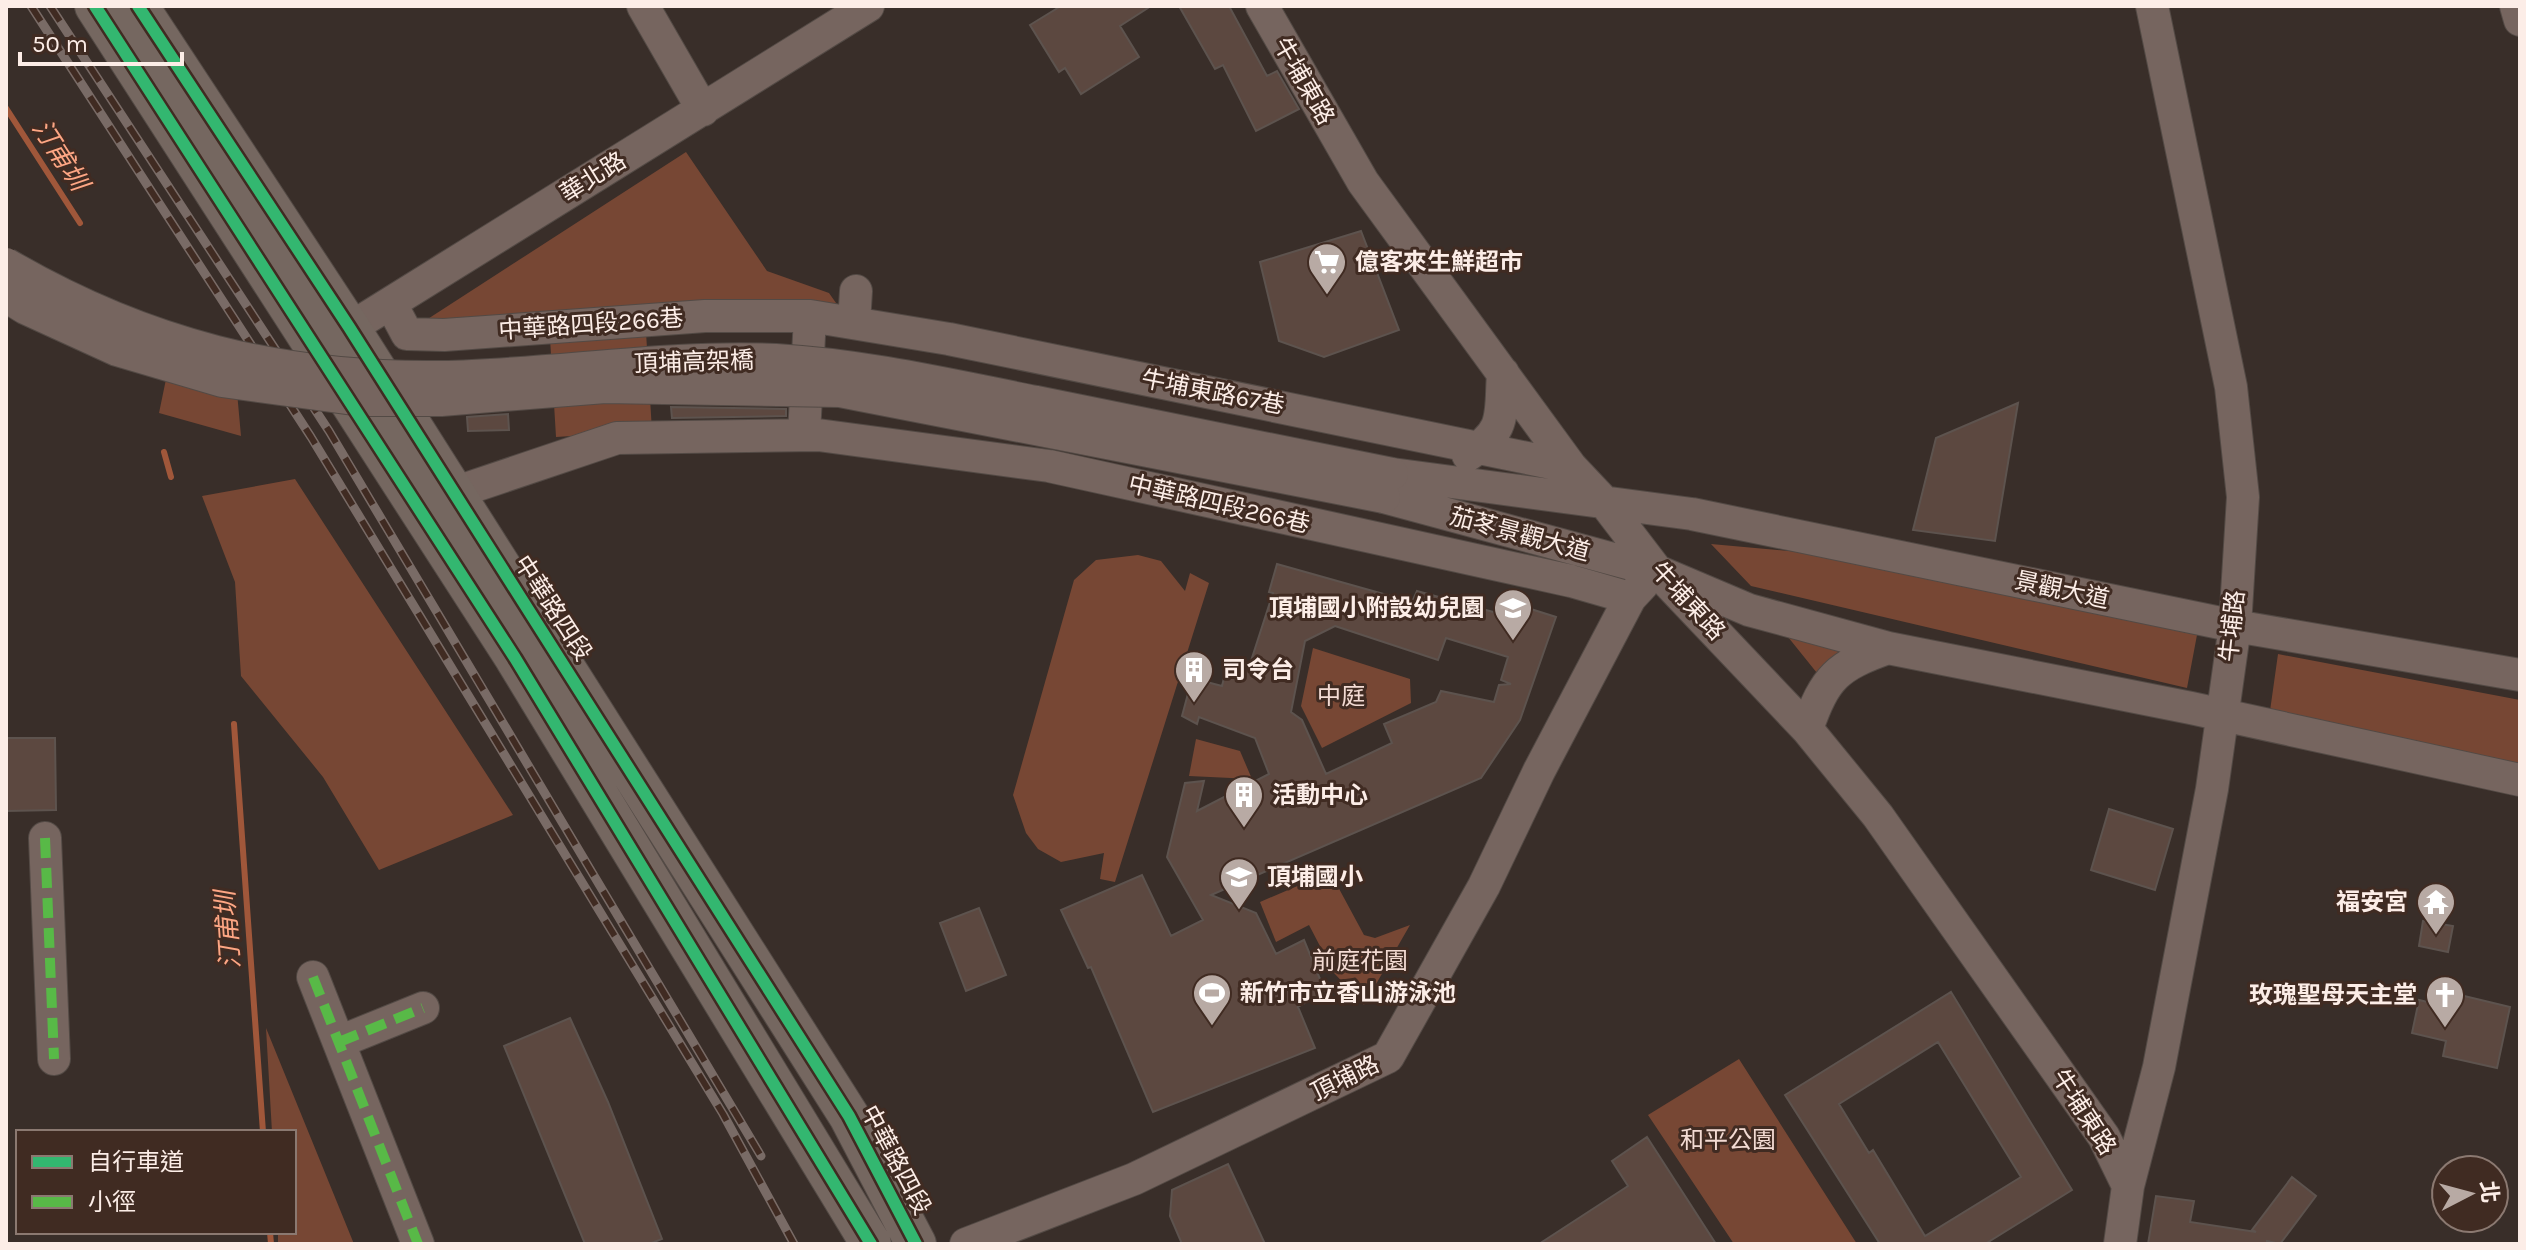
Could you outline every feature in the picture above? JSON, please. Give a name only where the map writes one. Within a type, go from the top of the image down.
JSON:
[{"type":"main road","name":"中華路四段","points":[[95,6],[334,338]]},
{"type":"main road","name":"中華路四段","points":[[138,6],[334,338],[436,498],[849,1116],[916,1244]]},
{"type":"main road","name":"中華路四段","points":[[436,498],[606,803],[871,1244]]},
{"type":"street","points":[[643,6],[703,110]]},
{"type":"street","name":"華北路","points":[[334,338],[868,6]]},
{"type":"street","name":"牛埔東路","points":[[1262,6],[1363,182],[1571,467],[1605,503],[1657,571],[1807,729],[1878,816],[2104,1137],[2128,1186]]},
{"type":"street","name":"牛埔路","points":[[2120,1244],[2128,1186],[2159,1067],[2192,906],[2235,626],[2243,497],[2231,387],[2152,6]]},
{"type":"street","points":[[2516,6],[2520,20]]},
{"type":"street","name":"頂埔高架橋","points":[[6,264],[131,328],[241,360],[357,376],[443,377],[665,361],[777,360],[887,372],[1399,483]]},
{"type":"street","name":"頂埔高架橋","points":[[6,296],[25,308],[117,350],[222,381],[361,400],[441,400],[605,387],[840,391],[1399,483]]},
{"type":"street","name":"中華路四段266巷","points":[[391,304],[407,334],[444,335],[705,316],[810,316],[855,307]]},
{"type":"street","name":"牛埔東路67巷","points":[[855,307],[1571,467]]},
{"type":"street","points":[[804,435],[810,316]]},
{"type":"street","points":[[1399,483],[1482,446],[1495,436],[1500,418],[1503,373]]},
{"type":"street","name":"中華路四段266巷","points":[[436,498],[617,438],[804,435],[1049,466],[1571,581],[1630,598]]},
{"type":"street","name":"茄苳景觀大道","points":[[1399,483],[1605,503]]},
{"type":"street","name":"茄苳景觀大道","points":[[1399,483],[1657,571]]},
{"type":"street","name":"景觀大道","points":[[1605,503],[1692,514],[2235,626],[2520,675]]},
{"type":"street","points":[[1657,571],[1749,610],[1888,648],[2520,780]]},
{"type":"street","name":"頂埔路","points":[[966,1244],[1134,1179],[1388,1057],[1484,886],[1539,771],[1630,598],[1657,571]]},
{"type":"street","points":[[1807,729],[1820,692],[1835,672],[1854,660],[1888,648]]},
{"type":"street","points":[[45,838],[54,1059]]},
{"type":"street","points":[[313,977],[418,1244]]},
{"type":"street","points":[[339,1042],[423,1008]]},
{"type":"green space","points":[[686,152],[767,271],[829,293],[841,310],[420,324]]},
{"type":"green space","points":[[646,332],[652,431],[556,437],[550,338]]},
{"type":"green space","points":[[171,355],[235,370],[241,436],[159,413]]},
{"type":"green space","points":[[295,479],[513,815],[379,870],[323,777],[241,676],[235,582],[202,496]]},
{"type":"green space","points":[[1711,544],[1823,554],[2197,635],[2187,688],[1751,586]]},
{"type":"green space","points":[[1138,555],[1161,561],[1185,591],[1190,573],[1209,583],[1115,882],[1100,879],[1104,853],[1061,862],[1038,849],[1026,833],[1013,795],[1074,580],[1096,560]]},
{"type":"green space","points":[[1788,637],[1844,650],[1817,673]]},
{"type":"green space","name":"中庭","points":[[1313,648],[1410,679],[1411,703],[1322,748],[1301,706]]},
{"type":"green space","points":[[2278,654],[2520,700],[2520,764],[2270,711]]},
{"type":"green space","points":[[1196,739],[1240,751],[1252,779],[1189,776]]},
{"type":"green space","name":"前庭花園","points":[[1330,872],[1364,935],[1375,938],[1410,925],[1364,1005],[1334,973],[1309,925],[1276,942],[1260,902]]},
{"type":"green space","points":[[266,1028],[354,1244],[278,1244],[278,1234],[296,1234],[296,1130],[272,1130]]},
{"type":"green space","name":"和平公園","points":[[1739,1059],[1857,1244],[1734,1244],[1648,1115]]},
{"type":"building","points":[[1061,6],[1151,6],[1120,26],[1139,57],[1081,94],[1065,68],[1059,72],[1030,25]]},
{"type":"building","points":[[1179,6],[1229,6],[1267,76],[1277,71],[1299,109],[1256,131],[1223,65],[1215,69]]},
{"type":"building","name":"億客來生鮮超市","points":[[1361,231],[1399,330],[1324,357],[1279,341],[1260,262]]},
{"type":"building","points":[[2018,403],[1995,541],[1913,530],[1936,438]]},
{"type":"building","points":[[671,407],[786,409],[786,416],[672,418]]},
{"type":"building","points":[[508,414],[509,430],[468,431],[467,417]]},
{"type":"building","points":[[1277,564],[1412,602],[1417,591],[1515,618],[1518,605],[1556,617],[1520,720],[1481,778],[1211,895],[1256,913],[1276,954],[1304,940],[1325,991],[1298,1007],[1315,1048],[1153,1112],[1091,967],[1088,968],[1061,910],[1142,875],[1171,936],[1203,920],[1167,857],[1185,783],[1204,781],[1197,811],[1269,774],[1255,738],[1199,717],[1197,724],[1182,716],[1189,690],[1196,692],[1199,680],[1222,686],[1226,670],[1232,672],[1235,663],[1249,667],[1273,593],[1269,592]],"holes":[[[1335,626],[1438,660],[1446,638],[1508,657],[1501,680],[1511,684],[1499,685],[1494,702],[1441,691],[1436,702],[1384,724],[1392,743],[1326,774],[1302,720],[1291,712],[1305,641]]]},
{"type":"building","points":[[6,738],[55,738],[56,810],[6,811]]},
{"type":"building","points":[[2109,809],[2173,829],[2155,890],[2091,870]]},
{"type":"building","points":[[979,908],[1006,975],[966,991],[940,923]]},
{"type":"building","name":"福安宮","points":[[2423,921],[2453,926],[2448,952],[2419,946]]},
{"type":"building","points":[[1951,992],[2072,1190],[1985,1244],[1880,1244],[1785,1095]],"holes":[[[1938,1042],[2021,1177],[1925,1236],[1873,1150],[1869,1153],[1839,1104]]]},
{"type":"building","name":"玫瑰聖母天主堂","points":[[2456,994],[2510,1007],[2497,1068],[2443,1056],[2446,1041],[2412,1033],[2419,1000],[2453,1008]]},
{"type":"building","points":[[570,1018],[608,1102],[662,1239],[649,1244],[585,1244],[504,1046]]},
{"type":"building","points":[[1647,1137],[1716,1244],[1539,1244],[1628,1186],[1612,1161]]},
{"type":"building","points":[[1228,1164],[1265,1244],[1182,1244],[1170,1216],[1172,1190]]},
{"type":"building","points":[[2292,1177],[2316,1196],[2280,1244],[2267,1241],[2267,1244],[2148,1244],[2156,1196],[2194,1201],[2190,1222],[2256,1232],[2252,1230]]},
{"type":"waterway","name":"汀甫圳","points":[[6,108],[80,223]]},
{"type":"waterway","name":"汀甫圳","points":[[164,452],[171,477]]},
{"type":"waterway","name":"汀甫圳","points":[[234,724],[263,1130]]},
{"type":"waterway","name":"汀甫圳","points":[[270,1234],[271,1244]]},
{"type":"railway","points":[[31,6],[311,437],[723,1114],[794,1244]]},
{"type":"railway","points":[[50,6],[329,431],[761,1156]]},
{"type":"marked path","points":[[45,838],[54,1059]]},
{"type":"marked path","points":[[313,977],[418,1244]]},
{"type":"marked path","points":[[339,1042],[423,1008]]},
{"type":"cycle path","points":[[95,6],[515,658],[871,1244]]},
{"type":"cycle path","points":[[138,6],[349,327],[849,1116],[916,1244]]},
{"type":"place","name":"億客來生鮮超市","points":[[1327,296]]},
{"type":"place","name":"頂埔國小附設幼兒園","points":[[1513,642]]},
{"type":"place","name":"司令台","points":[[1194,704]]},
{"type":"place","name":"活動中心","points":[[1244,829]]},
{"type":"place","name":"頂埔國小","points":[[1239,911]]},
{"type":"place","name":"福安宮","points":[[2436,936]]},
{"type":"place","name":"新竹市立香山游泳池","points":[[1212,1027]]},
{"type":"place","name":"玫瑰聖母天主堂","points":[[2445,1029]]}]
